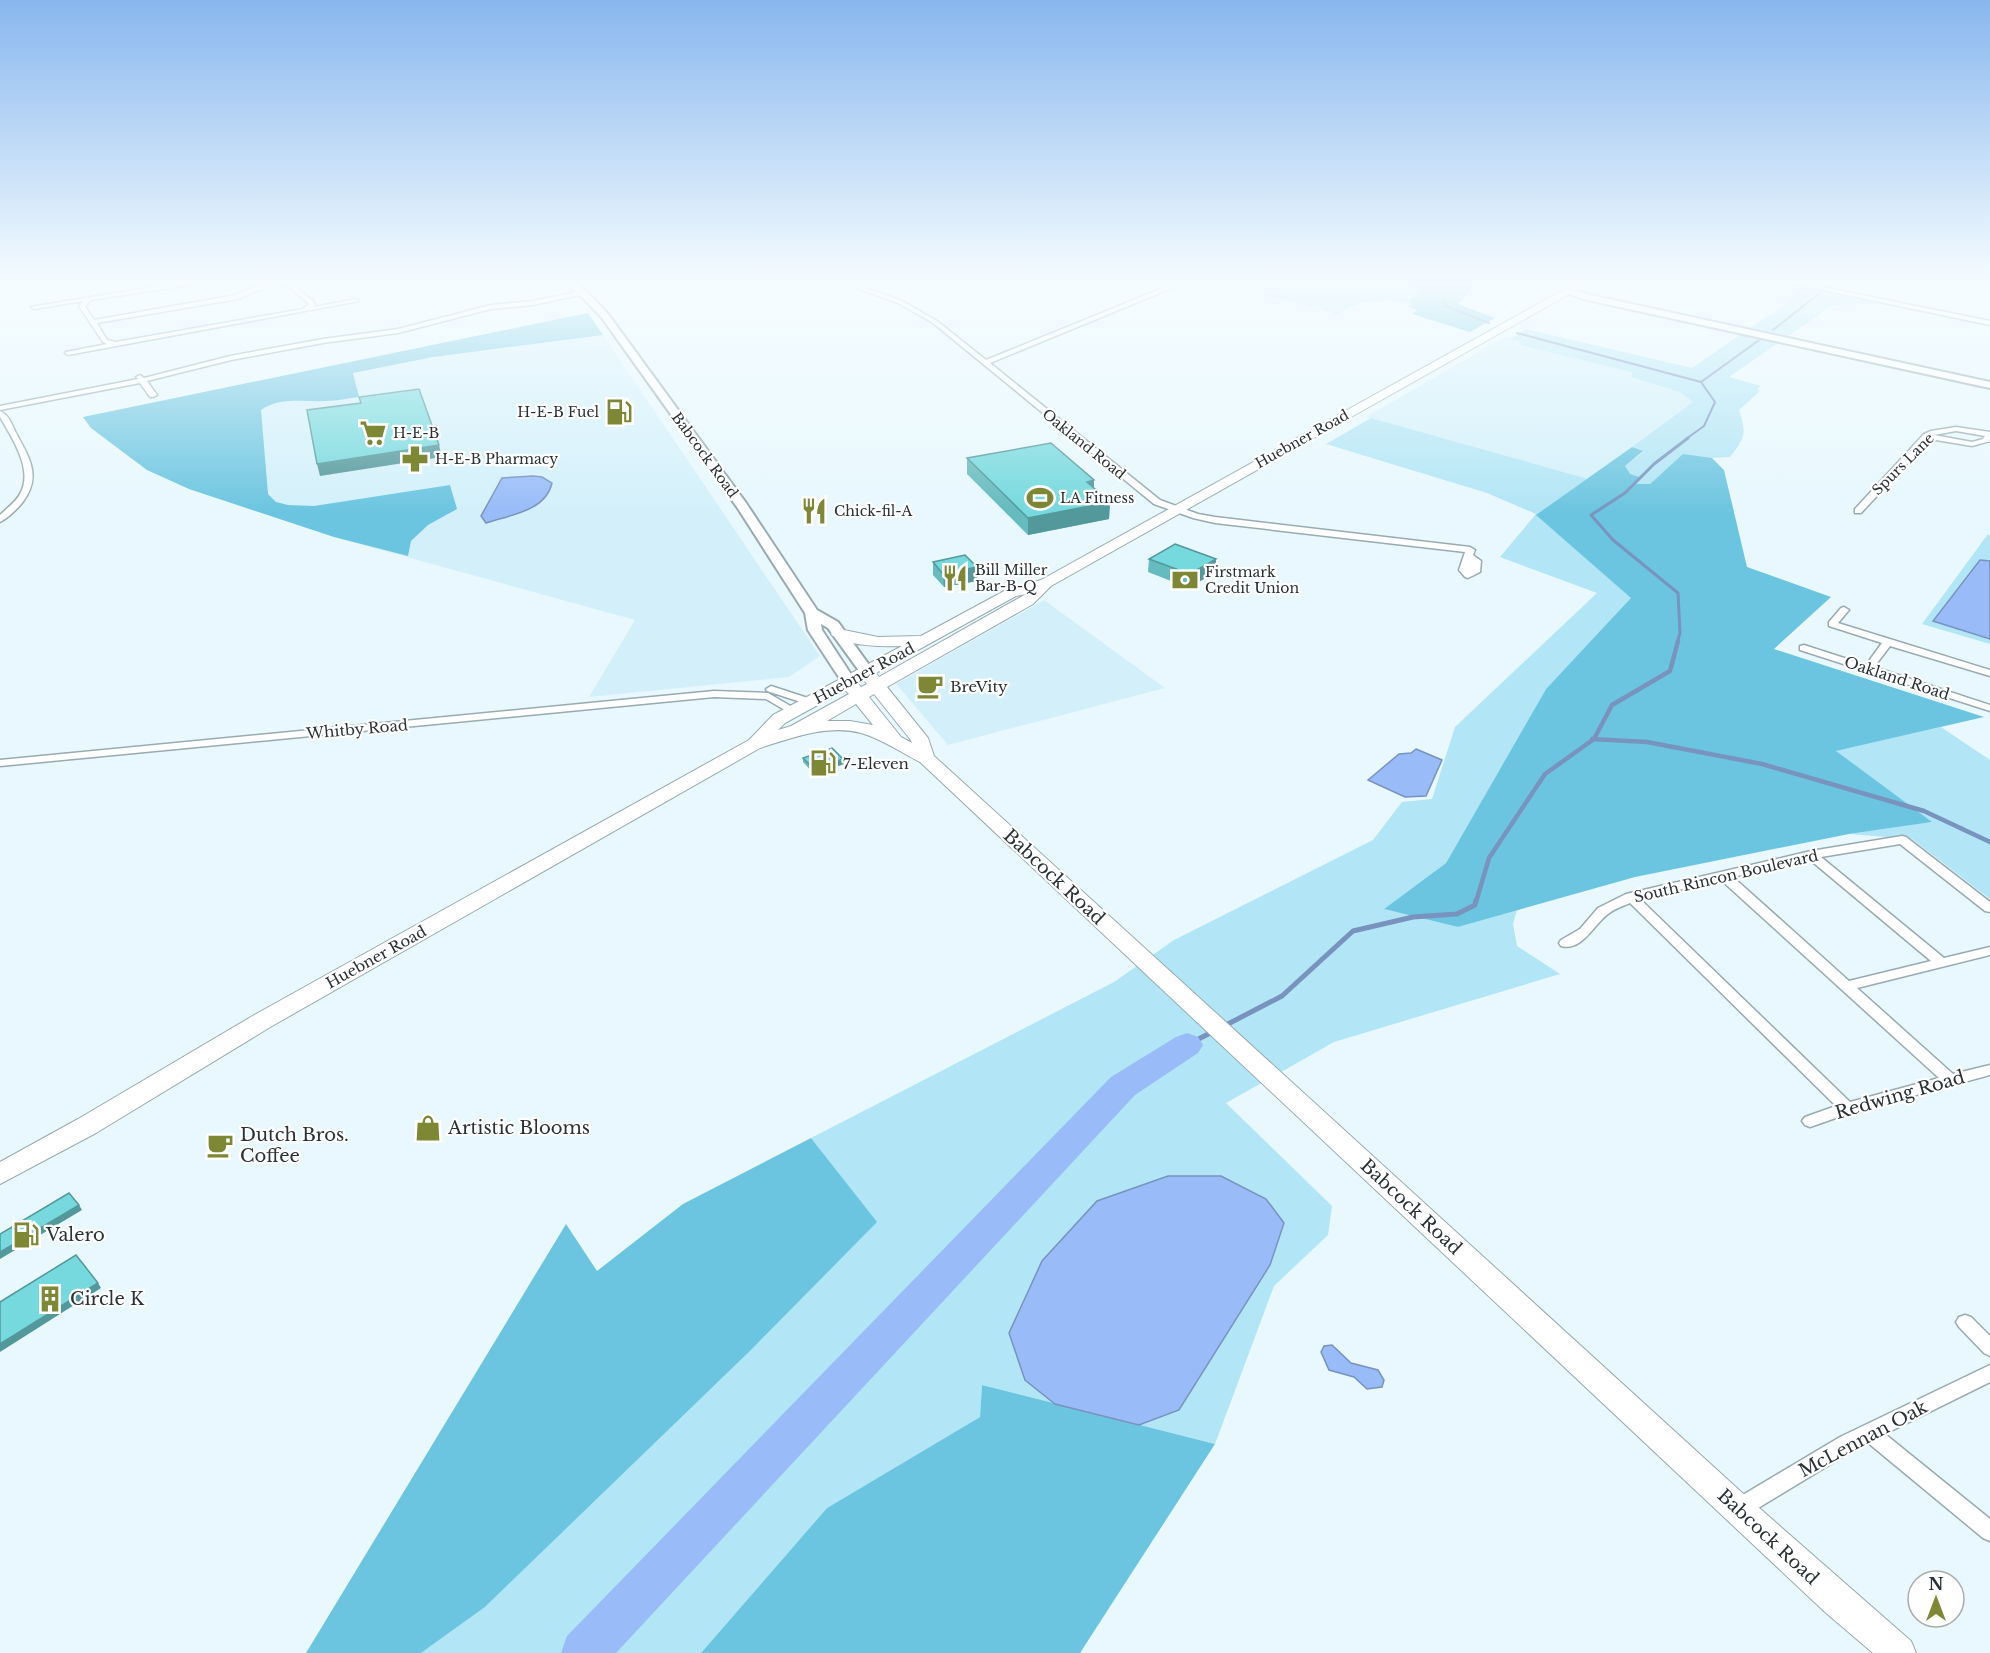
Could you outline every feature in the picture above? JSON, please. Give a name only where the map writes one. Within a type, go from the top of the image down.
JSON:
[{"type":"main road","name":"Babcock Road","points":[[634,356],[742,506],[812,613],[815,630],[854,688],[897,744],[926,758],[1738,1510],[1899,1653]]},
{"type":"main road","name":"Huebner Road","points":[[872,679],[928,639],[1011,593],[1046,583],[1452,356]]},
{"type":"main road","points":[[1864,356],[1990,385]]},
{"type":"main road","points":[[1876,356],[1990,380]]},
{"type":"main road","name":"Huebner Road","points":[[754,744],[779,719],[802,707],[854,688],[1027,602],[1046,583]]},
{"type":"main road","name":"Babcock Road","points":[[812,613],[834,625],[872,679],[919,738],[926,758]]},
{"type":"main road","points":[[839,633],[878,642],[928,639]]},
{"type":"main road","name":"Huebner Road","points":[[0,1173],[87,1126],[264,1020],[754,744],[797,730],[854,688]]},
{"type":"main road","points":[[797,730],[827,726],[858,727],[870,730],[897,744]]},
{"type":"street","points":[[0,408],[142,379],[219,360],[250,356]]},
{"type":"street","name":"Oakland Road","points":[[977,356],[1152,499],[1175,509],[1215,520],[1470,554]]},
{"type":"street","points":[[985,363],[1002,356]]},
{"type":"street","points":[[142,379],[153,395]]},
{"type":"street","points":[[0,413],[28,467],[30,481],[24,496],[0,519]]},
{"type":"street","name":"Spurs Lane","points":[[1858,511],[1927,436],[1935,431],[1949,429],[1990,434]]},
{"type":"street","points":[[1927,436],[1972,444],[1986,441],[1990,434]]},
{"type":"street","points":[[1844,610],[1832,624],[1990,673]]},
{"type":"street","points":[[1868,669],[1888,642]]},
{"type":"street","name":"Oakland Road","points":[[1804,648],[1990,708]]},
{"type":"street","name":"Whitby Road","points":[[714,694],[730,689],[765,688],[802,707]]},
{"type":"street","name":"Whitby Road","points":[[0,763],[714,694],[768,696],[802,707]]},
{"type":"street","name":"South Rincon Boulevard","points":[[1566,944],[1585,932],[1603,911],[1631,897],[1811,855],[1902,840],[1990,909]]},
{"type":"street","points":[[1811,855],[1941,962]]},
{"type":"street","points":[[1723,875],[1950,1080]]},
{"type":"street","points":[[1631,897],[1847,1108]]},
{"type":"street","points":[[1847,986],[1990,951]]},
{"type":"street","name":"Redwing Road","points":[[1810,1121],[1847,1108],[1990,1070]]},
{"type":"street","points":[[1965,1322],[1990,1348]]},
{"type":"street","name":"McLennan Oak","points":[[1738,1510],[1847,1443],[1990,1373]]},
{"type":"street","points":[[1870,1433],[1990,1531]]},
{"type":"shaded area","points":[[379,356],[617,356],[820,656],[789,677],[589,697],[635,620],[334,537],[189,489],[147,470],[91,428],[83,417]]},
{"type":"shaded area","points":[[379,356],[440,356],[353,373],[359,397],[330,401],[276,403],[261,410],[268,494],[276,502],[314,506],[450,485],[457,509],[428,525],[411,541],[408,556],[334,537],[189,489],[147,470],[91,428],[83,417]]},
{"type":"shaded area","points":[[1471,356],[1584,356],[1667,378],[1694,402],[1588,479],[1366,417]]},
{"type":"shaded area","points":[[1566,356],[1642,356],[1692,368],[1709,356],[1759,356],[1729,377],[1761,386],[1757,389],[1760,391],[1739,410],[1744,431],[1742,440],[1730,457],[1683,455],[1650,484],[1633,484],[1625,466],[1643,452],[1632,447],[1693,402],[1680,392],[1631,377],[1633,373],[1628,371]]},
{"type":"shaded area","points":[[1371,418],[1588,479],[1537,515],[1632,598],[1546,689],[1446,863],[1384,909],[1458,927],[1517,910],[1513,924],[1517,946],[1560,974],[1334,1042],[1226,1103],[1332,1206],[1328,1235],[1274,1286],[1215,1444],[982,1385],[980,1417],[827,1508],[701,1653],[421,1653],[485,1607],[751,1350],[876,1222],[811,1138],[1114,982],[1174,940],[1373,840],[1402,802],[1432,799],[1455,727],[1597,593],[1500,557],[1536,514],[1487,493],[1326,444]]},
{"type":"shaded area","points":[[1632,447],[1643,451],[1625,466],[1630,474],[1639,477],[1634,484],[1650,484],[1683,454],[1712,458],[1724,470],[1747,567],[1831,597],[1774,649],[1984,717],[1836,751],[1932,822],[1849,834],[1635,877],[1458,927],[1384,909],[1446,863],[1546,689],[1631,598],[1536,515]]},
{"type":"shaded area","points":[[542,477],[552,483],[543,500],[526,510],[486,523],[481,516],[502,478]]},
{"type":"shaded area","points":[[1988,534],[1990,536],[1990,644],[1922,624]]},
{"type":"shaded area","points":[[1980,560],[1990,561],[1990,639],[1933,621]]},
{"type":"shaded area","points":[[1044,600],[1165,688],[948,745],[896,684]]},
{"type":"shaded area","points":[[1941,727],[1990,760],[1990,899],[1912,839],[1849,834],[1931,822],[1835,751]]},
{"type":"shaded area","points":[[1416,749],[1442,760],[1426,796],[1405,797],[1368,780],[1399,754],[1411,753]]},
{"type":"shaded area","points":[[811,1138],[877,1222],[751,1350],[485,1607],[421,1653],[306,1653],[566,1224],[597,1271],[683,1204]]},
{"type":"shaded area","points":[[1168,1176],[1221,1176],[1266,1199],[1284,1223],[1270,1265],[1179,1410],[1139,1425],[1055,1404],[1025,1380],[1009,1333],[1042,1261],[1097,1201]]},
{"type":"shaded area","points":[[1332,1345],[1351,1363],[1378,1370],[1384,1380],[1382,1387],[1367,1389],[1354,1377],[1329,1370],[1321,1352],[1324,1346]]},
{"type":"shaded area","points":[[982,1385],[1215,1444],[1080,1653],[701,1653],[827,1508],[980,1417]]},
{"type":"building","name":"H-E-B","points":[[419,389],[439,445],[317,464],[307,410],[361,403],[359,397]]},
{"type":"building","name":"LA Fitness","points":[[1051,443],[1094,480],[1087,482],[1110,502],[1028,518],[967,458]]},
{"type":"building","points":[[1175,544],[1216,559],[1190,574],[1149,559]]},
{"type":"building","points":[[965,555],[977,567],[943,574],[933,562]]},
{"type":"building","points":[[832,748],[843,759],[814,769],[803,758]]},
{"type":"building","points":[[69,1193],[79,1205],[0,1252],[0,1234]]},
{"type":"building","name":"Circle K","points":[[76,1255],[98,1283],[0,1344],[0,1302]]},
{"type":"waterway","points":[[1604,356],[1701,382]]},
{"type":"waterway","points":[[1701,382],[1737,356]]},
{"type":"waterway","points":[[1686,439],[1704,426],[1715,402],[1701,382]]},
{"type":"waterway","points":[[1677,643],[1680,633],[1678,593],[1613,540],[1591,515],[1625,493],[1654,464],[1688,438]]},
{"type":"waterway","points":[[1594,739],[1612,705],[1670,671],[1678,641]]},
{"type":"waterway","points":[[1476,902],[1489,858],[1545,774],[1594,739]]},
{"type":"waterway","points":[[1594,739],[1647,742],[1762,764],[1924,811],[1990,842]]},
{"type":"waterway","points":[[1224,1026],[1282,996],[1353,931],[1413,917],[1457,914],[1475,905],[1476,900]]},
{"type":"waterway","points":[[1187,1045],[1214,1031]]},
{"type":"waterway","points":[[584,1653],[1123,1086],[1187,1045]]},
{"type":"place","name":"H-E-B Fuel","points":[[619,412]]},
{"type":"place","name":"H-E-B","points":[[373,433]]},
{"type":"place","name":"H-E-B Pharmacy","points":[[415,459]]},
{"type":"place","name":"LA Fitness","points":[[1040,498]]},
{"type":"place","name":"Chick-fil-A","points":[[814,511]]},
{"type":"place","name":"Bill Miller Bar-B-Q","points":[[955,578]]},
{"type":"place","name":"Firstmark Credit Union","points":[[1185,580]]},
{"type":"place","name":"BreVity","points":[[930,686]]},
{"type":"place","name":"7-Eleven","points":[[823,763]]},
{"type":"place","name":"Artistic Blooms","points":[[428,1128]]},
{"type":"place","name":"Dutch Bros. Coffee","points":[[220,1145]]},
{"type":"place","name":"Valero","points":[[26,1235]]},
{"type":"place","name":"Circle K","points":[[50,1299]]}]
